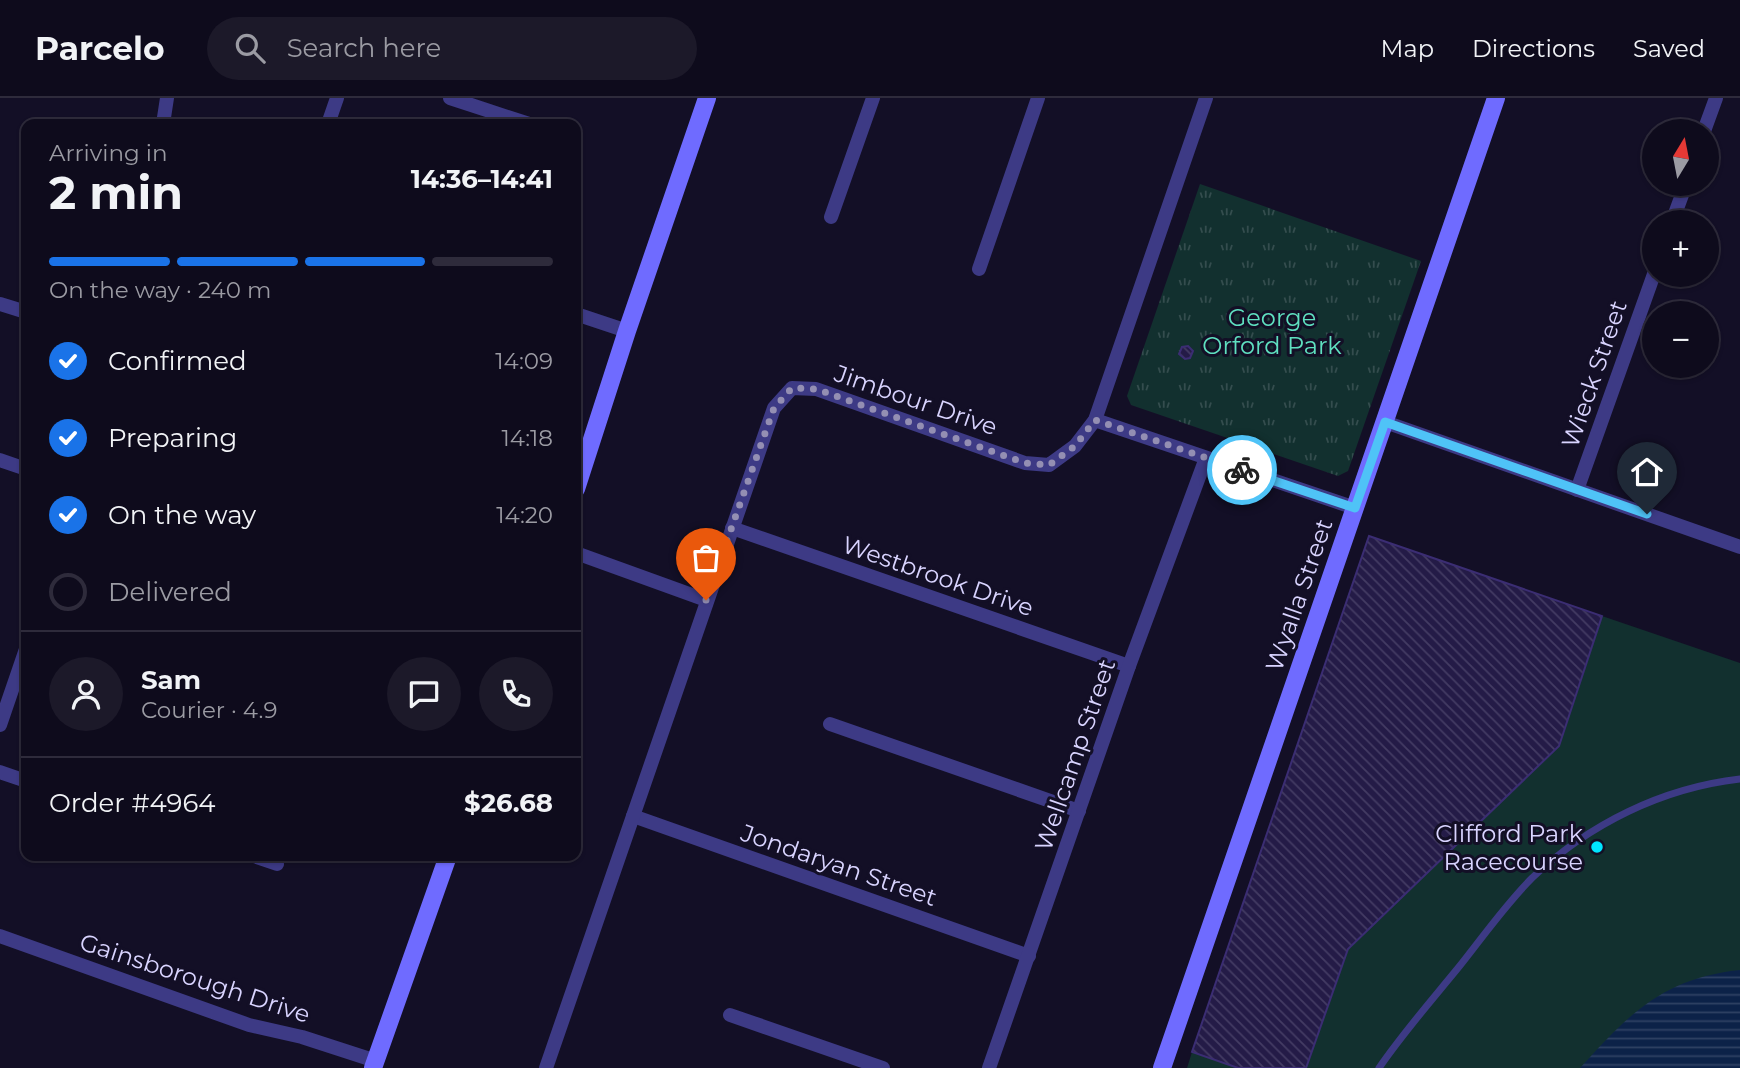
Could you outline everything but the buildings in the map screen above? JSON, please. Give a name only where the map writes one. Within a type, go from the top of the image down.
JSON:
[{"type":"street","points":[[164,119],[167,98]]},
{"type":"street","points":[[330,119],[337,98]]},
{"type":"street","points":[[450,98],[514,119]]},
{"type":"street","points":[[581,474],[707,98]]},
{"type":"street","points":[[831,217],[873,98]]},
{"type":"street","points":[[979,269],[1038,98]]},
{"type":"street","name":"Jimbour Drive","points":[[546,1068],[774,408],[792,388],[816,389],[1025,463],[1049,465],[1075,446],[1095,420],[1206,98]]},
{"type":"street","name":"Wyalla Street","points":[[1162,1068],[1496,98]]},
{"type":"street","points":[[1708,119],[1716,98]]},
{"type":"street","name":"Wieck Street","points":[[1577,490],[1649,287]]},
{"type":"street","points":[[0,304],[21,310]]},
{"type":"street","points":[[581,316],[627,331]]},
{"type":"street","points":[[1095,420],[1355,508]]},
{"type":"street","points":[[1385,422],[1740,547]]},
{"type":"street","name":"Wellcamp Street","points":[[989,1068],[1129,666],[1206,458]]},
{"type":"street","points":[[0,460],[21,467]]},
{"type":"street","name":"Westbrook Drive","points":[[732,528],[1129,666]]},
{"type":"street","points":[[581,555],[706,600]]},
{"type":"street","points":[[0,725],[21,664]]},
{"type":"street","points":[[830,724],[1079,811]]},
{"type":"street","points":[[0,772],[21,779]]},
{"type":"street","name":"Jondaryan Street","points":[[633,816],[1029,956]]},
{"type":"street","points":[[268,861],[277,864]]},
{"type":"street","points":[[375,1065],[446,861]]},
{"type":"street","name":"Gainsborough Drive","points":[[0,936],[249,1025],[302,1037],[375,1065]]},
{"type":"street","points":[[730,1016],[883,1068]]},
{"type":"lane","points":[[1379,1068],[1512,900],[1552,860],[1595,829],[1640,806],[1686,790],[1740,779]]},
{"type":"green space","name":"George Orford Park","points":[[1200,184],[1421,261],[1348,471],[1338,476],[1131,405],[1127,396]]},
{"type":"green space","name":"Clifford Park Racecourse","points":[[1602,616],[1740,663],[1740,1068],[1306,1068],[1348,949],[1558,746]]},
{"type":"green space","points":[[1192,1052],[1238,1068],[1187,1068]]},
{"type":"water","points":[[1740,970],[1740,1068],[1580,1068],[1632,1015],[1668,990],[1713,974]]},
{"type":"way so far","points":[[706,600],[774,408],[792,388],[816,389],[1025,463],[1049,465],[1075,446],[1095,420],[1242,470]]},
{"type":"place","name":"Clifford Park Racecourse","points":[[1597,847]]},
{"type":"route","points":[[1242,470],[1355,508],[1385,422],[1647,514]]}]
